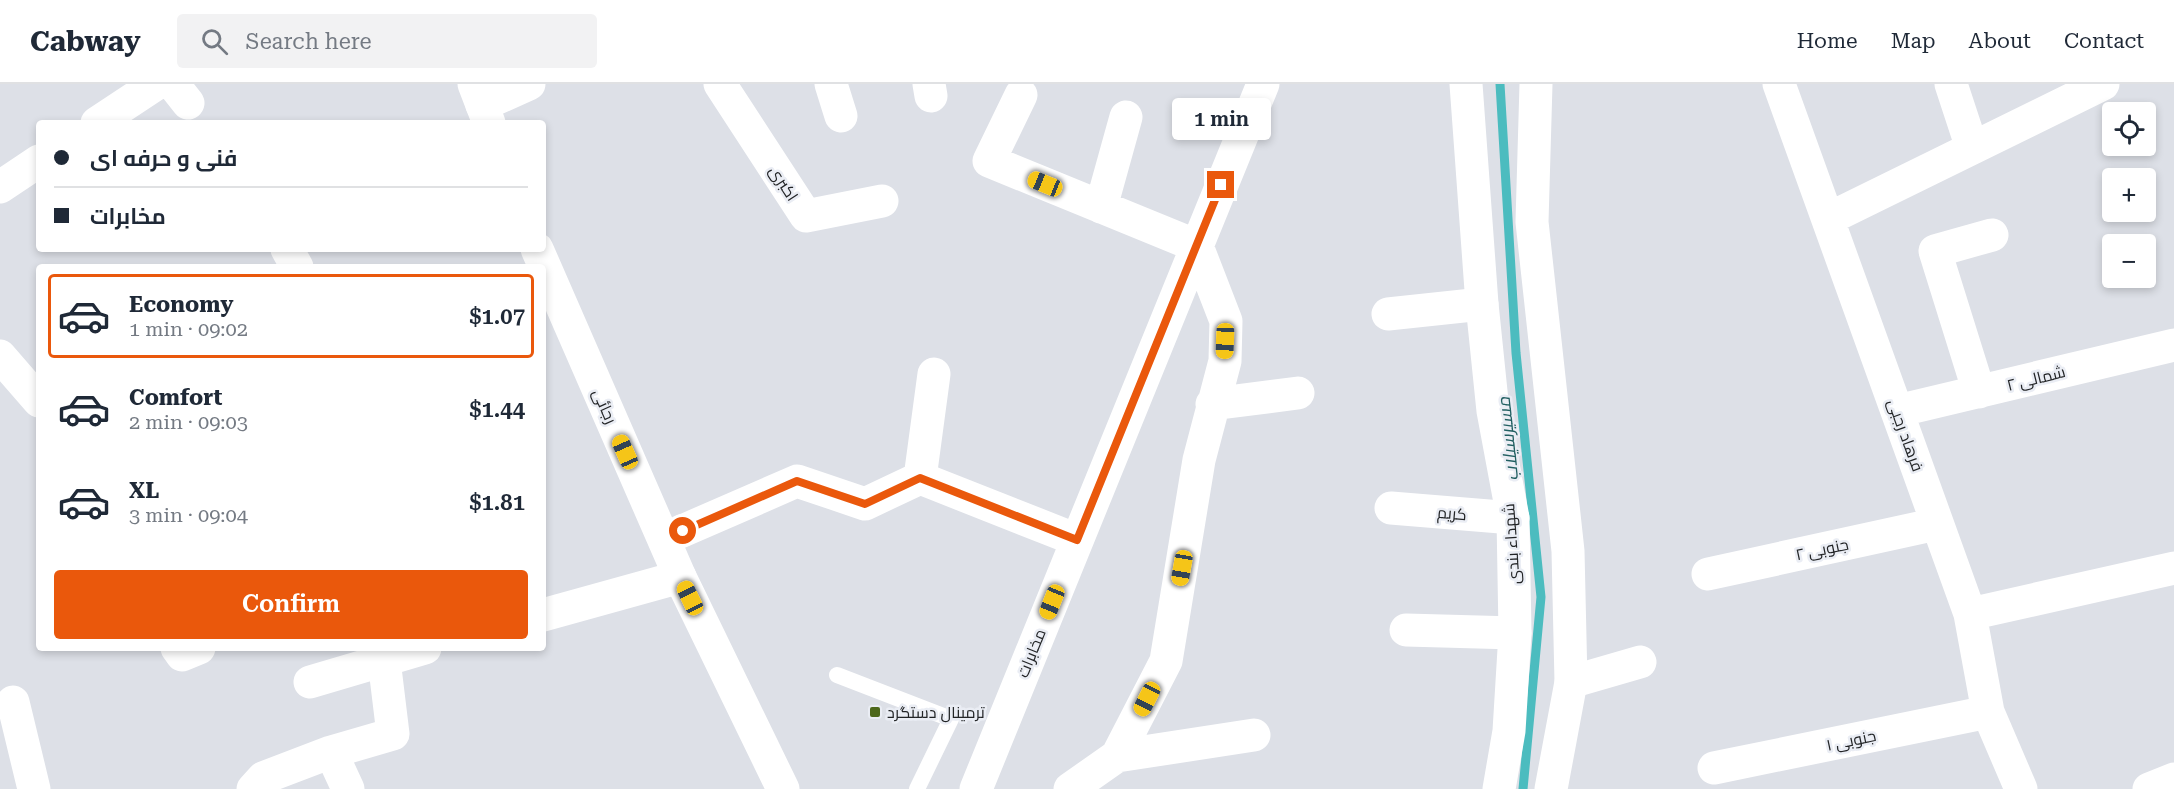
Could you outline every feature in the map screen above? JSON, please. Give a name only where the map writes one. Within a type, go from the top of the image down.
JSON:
[{"type":"street","points":[[102,120],[156,84]]},
{"type":"street","points":[[482,104],[530,84]]},
{"type":"street","name":"اکبری","points":[[720,84],[806,216],[882,201]]},
{"type":"street","points":[[831,84],[840,116]]},
{"type":"street","name":"مخابرات","points":[[976,789],[1263,84]]},
{"type":"street","name":"شهداء بندی","points":[[1466,84],[1482,304],[1493,411],[1513,518],[1515,633],[1509,731],[1499,789]]},
{"type":"street","points":[[1536,84],[1532,222],[1568,551],[1571,682],[1551,789]]},
{"type":"street","name":"فرهاد رجبی","points":[[1779,84],[1970,614],[1988,712],[2022,789]]},
{"type":"street","points":[[1952,84],[1972,148]]},
{"type":"street","points":[[1828,219],[2103,84]]},
{"type":"street","points":[[1021,95],[989,161],[1197,246],[1226,321],[1225,361],[1199,460],[1166,661],[1117,756]]},
{"type":"street","points":[[1101,207],[1126,117]]},
{"type":"street","points":[[0,187],[36,163]]},
{"type":"street","points":[[1979,392],[1935,251],[1992,235]]},
{"type":"street","name":"رجائی","points":[[546,270],[680,577],[783,789]]},
{"type":"street","points":[[1388,314],[1482,304]]},
{"type":"street","name":"۲ شمالی","points":[[1897,411],[2174,345]]},
{"type":"street","points":[[0,356],[36,398]]},
{"type":"street","points":[[920,478],[934,374]]},
{"type":"street","points":[[1212,404],[1298,393]]},
{"type":"street","points":[[664,539],[797,481],[865,504],[920,478],[1077,540]]},
{"type":"street","name":"کریم","points":[[1391,508],[1513,518]]},
{"type":"street","name":"۲ جنوبی","points":[[1708,574],[1937,524]]},
{"type":"street","points":[[1970,614],[2174,568]]},
{"type":"street","points":[[546,614],[680,577]]},
{"type":"street","points":[[1406,630],[1515,633]]},
{"type":"street","points":[[179,651],[182,655],[192,651]]},
{"type":"street","points":[[310,682],[413,651]]},
{"type":"street","points":[[253,789],[263,778],[331,752],[393,734],[384,660]]},
{"type":"street","points":[[1571,682],[1640,662]]},
{"type":"street","points":[[13,702],[34,789]]},
{"type":"street","name":"۱ جنوبی","points":[[1714,768],[1988,712]]},
{"type":"street","points":[[1070,789],[1117,756],[1254,735]]},
{"type":"street","points":[[331,752],[348,789]]},
{"type":"street","points":[[2149,789],[2174,779]]},
{"type":"lane","points":[[837,675],[951,719],[917,789]]},
{"type":"waterway","name":"مسیرسیلاب","points":[[1500,84],[1516,353],[1541,597],[1523,789]]},
{"type":"place","name":"ترمینال دستگرد","points":[[875,712]]},
{"type":"route","points":[[683,531],[797,481],[865,504],[920,478],[1077,540],[1221,185]]}]
